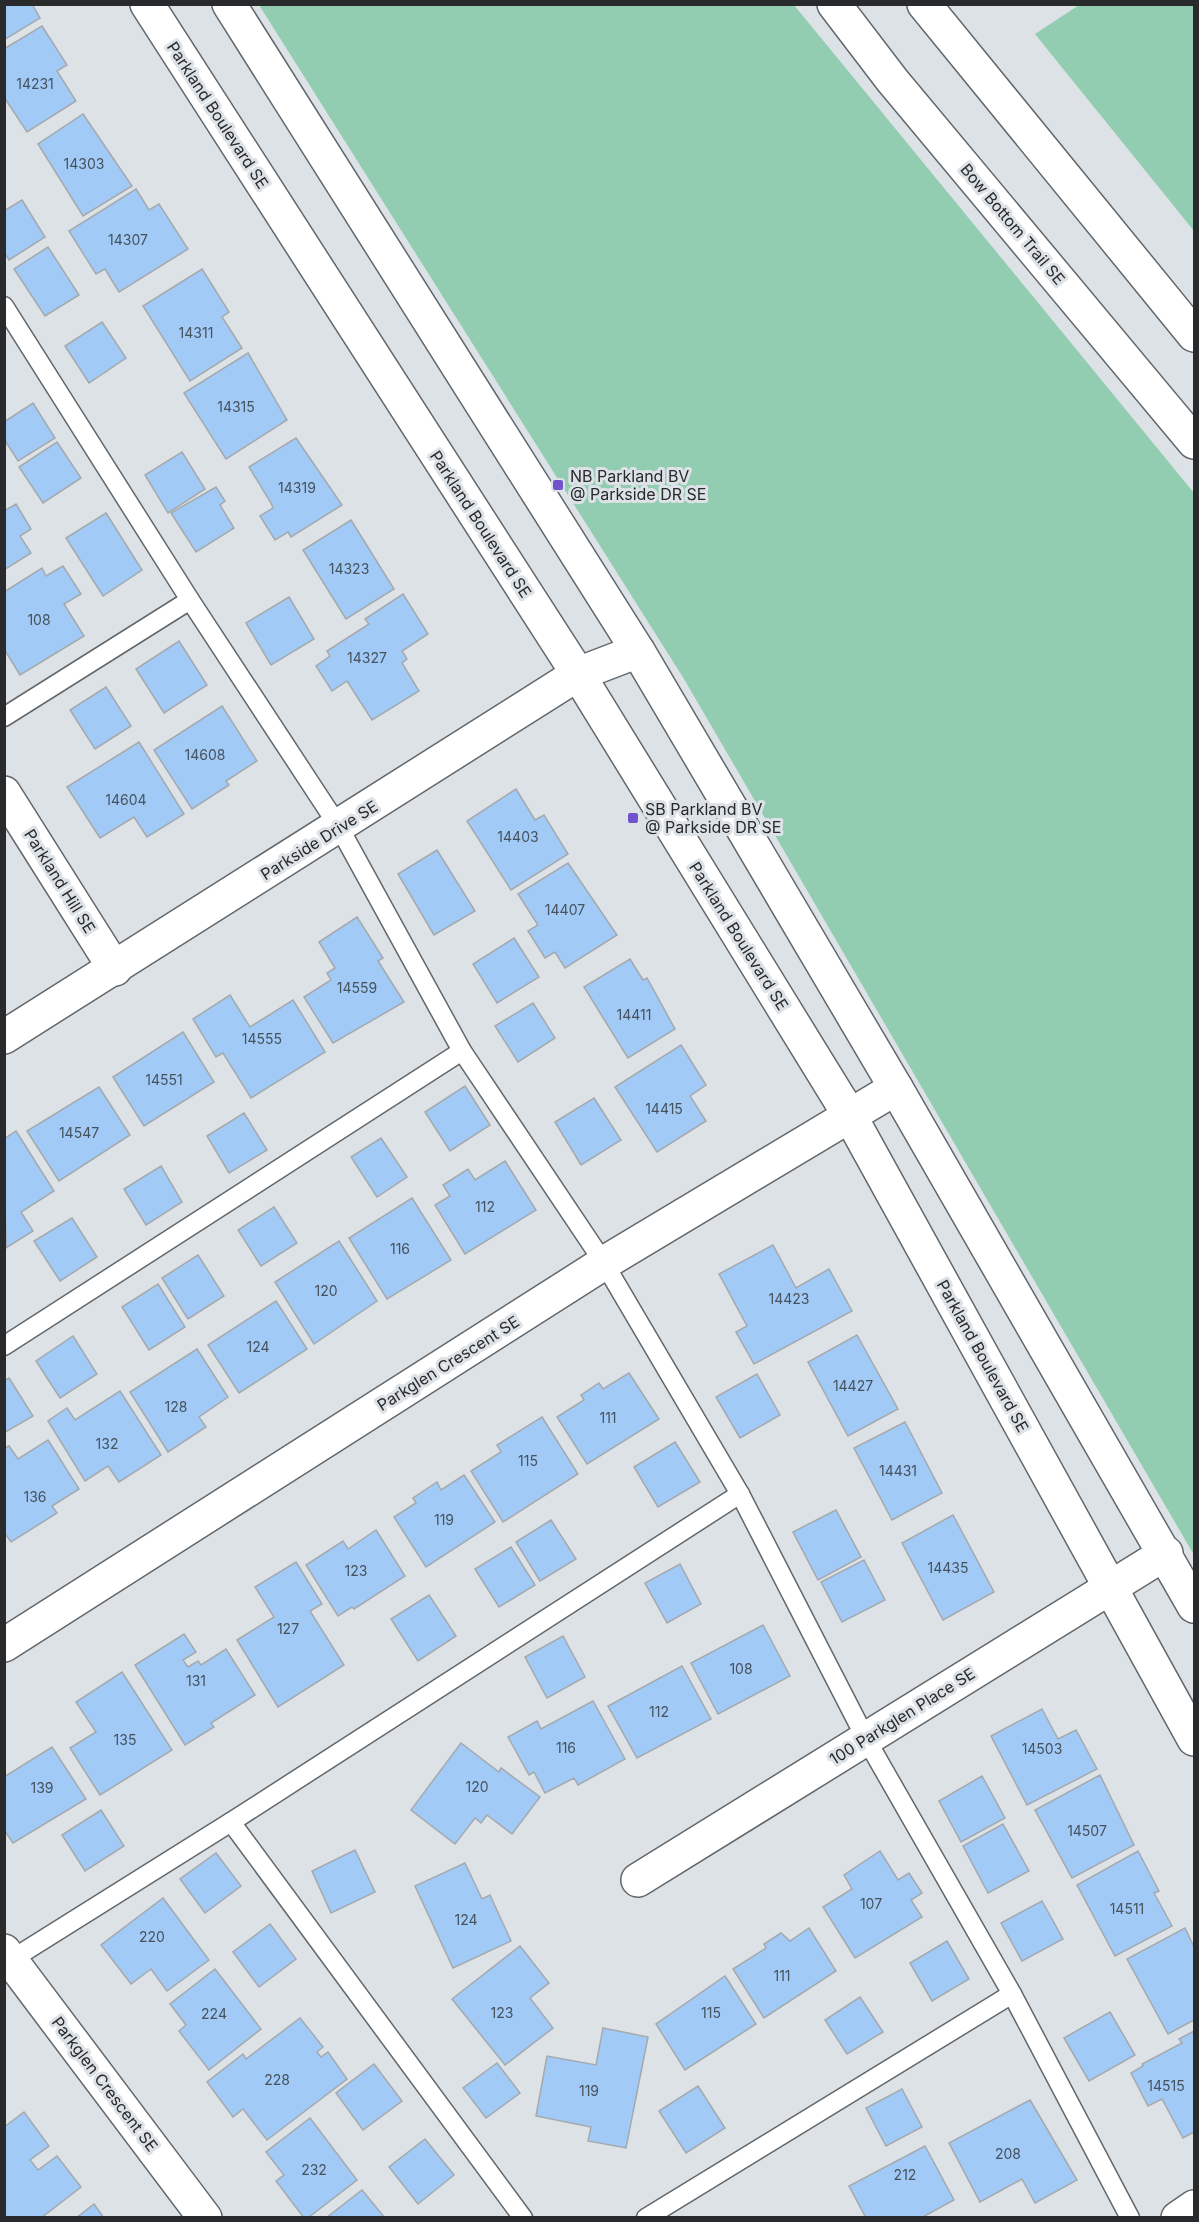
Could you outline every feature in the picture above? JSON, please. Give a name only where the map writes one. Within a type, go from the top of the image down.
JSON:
[{"type":"street","name":"Parkland Boulevard SE","points":[[147,4],[578,674],[850,1116],[1194,1739]]},
{"type":"street","points":[[230,4],[638,651],[896,1088],[1166,1553],[1194,1606]]},
{"type":"street","name":"Bow Bottom Trail SE","points":[[834,4],[900,89],[1194,442]]},
{"type":"street","points":[[924,4],[1194,334]]},
{"type":"street","name":"Parkside Drive SE","points":[[4,1037],[115,969],[578,674],[638,651]]},
{"type":"street","name":"Parkland Hill SE","points":[[4,793],[115,969]]},
{"type":"street","name":"Parkglen Crescent SE","points":[[4,1645],[604,1263],[896,1088]]},
{"type":"street","name":"100 Parkglen Place SE","points":[[638,1880],[1166,1553]]},
{"type":"street","name":"Parkglen Crescent SE","points":[[7,1958],[205,2217]]},
{"type":"street","points":[[1178,2217],[1194,2207]]},
{"type":"lane","points":[[4,306],[190,600],[339,827],[462,1051],[604,1263],[740,1494],[866,1739],[1012,1994],[1130,2217]]},
{"type":"lane","points":[[4,717],[190,600]]},
{"type":"lane","points":[[4,1346],[462,1051]]},
{"type":"lane","points":[[7,1958],[231,1822],[740,1494]]},
{"type":"lane","points":[[231,1822],[523,2217]]},
{"type":"lane","points":[[646,2217],[1012,1994]]},
{"type":"green space","points":[[259,5],[794,5],[1194,493],[1194,1555],[684,679]]},
{"type":"green space","points":[[1079,5],[1194,5],[1194,231],[1035,34]]},
{"type":"building","points":[[4,4],[32,4],[40,18],[4,40]]},
{"type":"building","points":[[42,26],[67,65],[57,71],[76,101],[27,132],[4,97],[4,49]]},
{"type":"building","points":[[83,114],[132,186],[83,216],[38,144]]},
{"type":"building","points":[[136,189],[149,210],[159,204],[188,249],[119,292],[105,269],[96,274],[69,231]]},
{"type":"building","points":[[22,200],[45,237],[9,260],[4,252],[4,211]]},
{"type":"building","points":[[48,247],[79,295],[45,316],[14,269]]},
{"type":"building","points":[[202,269],[229,312],[222,317],[242,348],[190,381],[143,306]]},
{"type":"building","points":[[102,322],[126,358],[89,383],[65,346]]},
{"type":"building","points":[[248,353],[287,420],[226,459],[184,393]]},
{"type":"building","points":[[33,403],[55,438],[18,461],[4,439],[4,422]]},
{"type":"building","points":[[296,438],[342,505],[291,537],[288,532],[275,540],[260,516],[273,508],[249,467]]},
{"type":"building","points":[[57,442],[81,478],[43,503],[19,467]]},
{"type":"building","points":[[182,452],[205,489],[168,513],[145,475]]},
{"type":"building","points":[[216,487],[225,501],[220,505],[234,528],[196,552],[171,513]]},
{"type":"building","points":[[16,504],[31,529],[20,536],[31,553],[4,570],[4,511]]},
{"type":"building","points":[[106,513],[142,570],[103,596],[66,538]]},
{"type":"building","points":[[351,520],[394,589],[346,619],[303,550]]},
{"type":"building","points":[[63,566],[81,594],[64,604],[84,636],[20,675],[4,649],[4,592],[42,568],[46,576]]},
{"type":"building","points":[[403,594],[428,634],[402,651],[407,659],[402,663],[419,691],[372,720],[347,681],[332,691],[316,666],[330,656],[327,651],[369,624],[365,619]]},
{"type":"building","points":[[289,597],[314,639],[271,665],[246,623]]},
{"type":"building","points":[[179,641],[207,685],[164,713],[136,669]]},
{"type":"building","points":[[106,687],[131,726],[95,749],[70,710]]},
{"type":"building","points":[[222,706],[257,761],[226,781],[229,785],[192,809],[154,750]]},
{"type":"building","points":[[139,742],[184,814],[147,837],[134,817],[100,838],[67,787]]},
{"type":"building","points":[[516,789],[535,820],[544,815],[568,854],[511,890],[467,821]]},
{"type":"building","points":[[437,850],[475,911],[434,935],[398,874]]},
{"type":"building","points":[[568,863],[617,935],[565,968],[555,952],[545,958],[528,931],[538,925],[518,894]]},
{"type":"building","points":[[357,917],[383,958],[378,961],[404,1002],[333,1043],[304,997],[331,980],[327,973],[335,968],[319,942]]},
{"type":"building","points":[[514,938],[539,977],[497,1003],[473,964]]},
{"type":"building","points":[[630,959],[643,980],[647,978],[675,1029],[628,1058],[584,987]]},
{"type":"building","points":[[230,995],[250,1027],[293,1000],[325,1052],[251,1098],[223,1053],[216,1057],[193,1019]]},
{"type":"building","points":[[533,1003],[555,1038],[518,1062],[495,1026]]},
{"type":"building","points":[[183,1032],[214,1082],[144,1126],[113,1077]]},
{"type":"building","points":[[681,1045],[706,1085],[690,1096],[706,1121],[657,1152],[615,1087]]},
{"type":"building","points":[[465,1086],[490,1125],[450,1151],[425,1112]]},
{"type":"building","points":[[99,1087],[130,1135],[59,1181],[27,1131]]},
{"type":"building","points":[[594,1098],[621,1140],[581,1165],[555,1122]]},
{"type":"building","points":[[244,1113],[267,1150],[229,1173],[207,1136]]},
{"type":"building","points":[[16,1131],[54,1191],[21,1212],[33,1231],[6,1248],[4,1139]]},
{"type":"building","points":[[381,1138],[407,1177],[377,1197],[351,1157]]},
{"type":"building","points":[[505,1161],[536,1210],[465,1254],[435,1205],[450,1196],[443,1185],[468,1169],[475,1180]]},
{"type":"building","points":[[161,1166],[182,1202],[146,1225],[124,1189]]},
{"type":"building","points":[[412,1198],[451,1260],[387,1299],[349,1238]]},
{"type":"building","points":[[274,1207],[297,1243],[261,1266],[238,1230]]},
{"type":"building","points":[[72,1218],[97,1257],[60,1281],[34,1241]]},
{"type":"building","points":[[339,1241],[377,1301],[314,1344],[275,1282]]},
{"type":"building","points":[[773,1245],[796,1288],[829,1269],[852,1311],[754,1364],[736,1332],[747,1326],[719,1274]]},
{"type":"building","points":[[198,1255],[224,1296],[188,1319],[162,1278]]},
{"type":"building","points":[[158,1284],[185,1327],[149,1350],[122,1307]]},
{"type":"building","points":[[276,1301],[307,1349],[239,1393],[208,1345]]},
{"type":"building","points":[[857,1335],[898,1409],[848,1436],[808,1362]]},
{"type":"building","points":[[73,1336],[97,1374],[60,1398],[36,1361]]},
{"type":"building","points":[[197,1349],[228,1397],[199,1417],[206,1427],[168,1452],[130,1392]]},
{"type":"building","points":[[629,1373],[659,1419],[587,1464],[557,1417],[584,1400],[581,1395],[599,1383],[603,1389]]},
{"type":"building","points":[[757,1374],[780,1415],[740,1438],[716,1397]]},
{"type":"building","points":[[9,1378],[33,1416],[4,1433],[4,1381]]},
{"type":"building","points":[[120,1391],[161,1455],[119,1482],[108,1466],[85,1481],[48,1421],[67,1408],[75,1420]]},
{"type":"building","points":[[542,1417],[578,1474],[503,1522],[471,1471],[501,1452],[497,1445]]},
{"type":"building","points":[[905,1422],[942,1493],[892,1520],[854,1448]]},
{"type":"building","points":[[48,1440],[79,1489],[52,1506],[57,1513],[11,1542],[4,1532],[4,1448],[9,1446],[18,1459]]},
{"type":"building","points":[[675,1442],[700,1482],[658,1507],[634,1467]]},
{"type":"building","points":[[464,1475],[495,1522],[426,1567],[394,1517],[416,1503],[413,1498],[437,1482],[441,1490]]},
{"type":"building","points":[[836,1510],[861,1557],[818,1580],[793,1532]]},
{"type":"building","points":[[953,1515],[994,1592],[943,1620],[902,1543]]},
{"type":"building","points":[[551,1520],[576,1559],[540,1581],[516,1542]]},
{"type":"building","points":[[376,1530],[405,1576],[354,1609],[352,1607],[338,1616],[306,1565],[343,1541],[348,1549]]},
{"type":"building","points":[[511,1547],[535,1585],[499,1607],[475,1569]]},
{"type":"building","points":[[864,1560],[885,1600],[842,1622],[821,1582]]},
{"type":"building","points":[[296,1562],[322,1604],[310,1611],[344,1665],[278,1707],[237,1640],[274,1617],[255,1587]]},
{"type":"building","points":[[680,1564],[701,1604],[667,1623],[645,1583]]},
{"type":"building","points":[[429,1595],[456,1636],[418,1661],[391,1619]]},
{"type":"building","points":[[763,1625],[790,1676],[718,1714],[691,1663]]},
{"type":"building","points":[[184,1634],[196,1652],[183,1660],[188,1667],[198,1661],[201,1665],[226,1649],[255,1695],[211,1723],[214,1727],[185,1745],[135,1665]]},
{"type":"building","points":[[563,1636],[585,1677],[547,1698],[525,1657]]},
{"type":"building","points":[[682,1666],[711,1719],[637,1758],[608,1706]]},
{"type":"building","points":[[122,1672],[172,1750],[100,1795],[70,1748],[96,1732],[76,1702]]},
{"type":"building","points":[[593,1701],[625,1759],[578,1785],[574,1778],[545,1793],[534,1772],[529,1775],[508,1737],[537,1721],[541,1729]]},
{"type":"building","points":[[1042,1709],[1058,1739],[1076,1730],[1097,1769],[1027,1805],[991,1736]]},
{"type":"building","points":[[461,1743],[499,1772],[501,1768],[540,1797],[512,1834],[487,1815],[481,1823],[475,1818],[455,1844],[411,1810]]},
{"type":"building","points":[[52,1747],[86,1799],[13,1843],[4,1830],[4,1777]]},
{"type":"building","points":[[1100,1775],[1134,1845],[1072,1878],[1035,1810]]},
{"type":"building","points":[[982,1776],[1005,1818],[961,1842],[939,1801]]},
{"type":"building","points":[[101,1810],[124,1846],[85,1871],[62,1835]]},
{"type":"building","points":[[1003,1824],[1029,1871],[988,1893],[963,1846]]},
{"type":"building","points":[[355,1850],[375,1892],[331,1913],[312,1871]]},
{"type":"building","points":[[880,1851],[898,1880],[909,1873],[922,1893],[911,1900],[922,1917],[855,1958],[823,1907],[852,1889],[844,1875]]},
{"type":"building","points":[[1138,1851],[1159,1891],[1154,1893],[1172,1926],[1115,1956],[1077,1885]]},
{"type":"building","points":[[216,1853],[241,1886],[205,1913],[180,1879]]},
{"type":"building","points":[[465,1863],[482,1899],[490,1895],[511,1941],[453,1968],[415,1886]]},
{"type":"building","points":[[163,1898],[209,1960],[167,1991],[151,1969],[131,1984],[101,1945]]},
{"type":"building","points":[[1042,1901],[1063,1939],[1022,1961],[1001,1923]]},
{"type":"building","points":[[270,1924],[296,1959],[259,1987],[233,1952]]},
{"type":"building","points":[[809,1928],[836,1971],[764,2018],[733,1969],[766,1948],[764,1944],[781,1933],[790,1941]]},
{"type":"building","points":[[1185,1928],[1194,1947],[1194,2020],[1168,2034],[1127,1959]]},
{"type":"building","points":[[947,1941],[969,1979],[932,2001],[910,1963]]},
{"type":"building","points":[[520,1946],[549,1983],[530,1998],[553,2028],[505,2065],[452,1999]]},
{"type":"building","points":[[215,1969],[261,2029],[209,2070],[179,2031],[186,2025],[170,2004]]},
{"type":"building","points":[[725,1976],[756,2024],[685,2070],[656,2024]]},
{"type":"building","points":[[860,1997],[883,2032],[847,2054],[825,2020]]},
{"type":"building","points":[[1110,2012],[1135,2055],[1089,2081],[1064,2038]]},
{"type":"building","points":[[300,2018],[323,2047],[317,2052],[321,2057],[328,2052],[347,2079],[267,2140],[243,2109],[233,2117],[207,2082],[243,2054],[246,2059]]},
{"type":"building","points":[[603,2028],[648,2037],[626,2148],[588,2141],[591,2127],[536,2116],[547,2056],[596,2065]]},
{"type":"building","points":[[1194,2031],[1194,2132],[1183,2138],[1162,2099],[1148,2106],[1131,2073],[1143,2066],[1142,2064],[1182,2043],[1179,2039]]},
{"type":"building","points":[[497,2063],[520,2093],[486,2118],[463,2088]]},
{"type":"building","points":[[374,2064],[402,2101],[363,2130],[336,2093]]},
{"type":"building","points":[[698,2086],[725,2128],[686,2153],[659,2111]]},
{"type":"building","points":[[902,2089],[922,2127],[886,2146],[866,2108]]},
{"type":"building","points":[[1030,2100],[1077,2180],[1035,2203],[1022,2179],[980,2202],[949,2143]]},
{"type":"building","points":[[24,2112],[49,2146],[30,2160],[38,2170],[57,2156],[81,2187],[41,2218],[4,2218],[4,2127]]},
{"type":"building","points":[[310,2118],[357,2180],[309,2217],[304,2218],[276,2181],[284,2175],[266,2152]]},
{"type":"building","points":[[425,2139],[454,2175],[418,2204],[389,2167]]},
{"type":"building","points":[[925,2146],[954,2200],[921,2218],[866,2218],[849,2186]]},
{"type":"building","points":[[362,2190],[385,2218],[326,2218]]},
{"type":"building","points":[[94,2204],[104,2218],[76,2218]]},
{"type":"place","name":"NB Parkland BV @ Parkside DR SE","points":[[558,485]]},
{"type":"place","name":"SB Parkland BV @ Parkside DR SE","points":[[633,818]]}]
